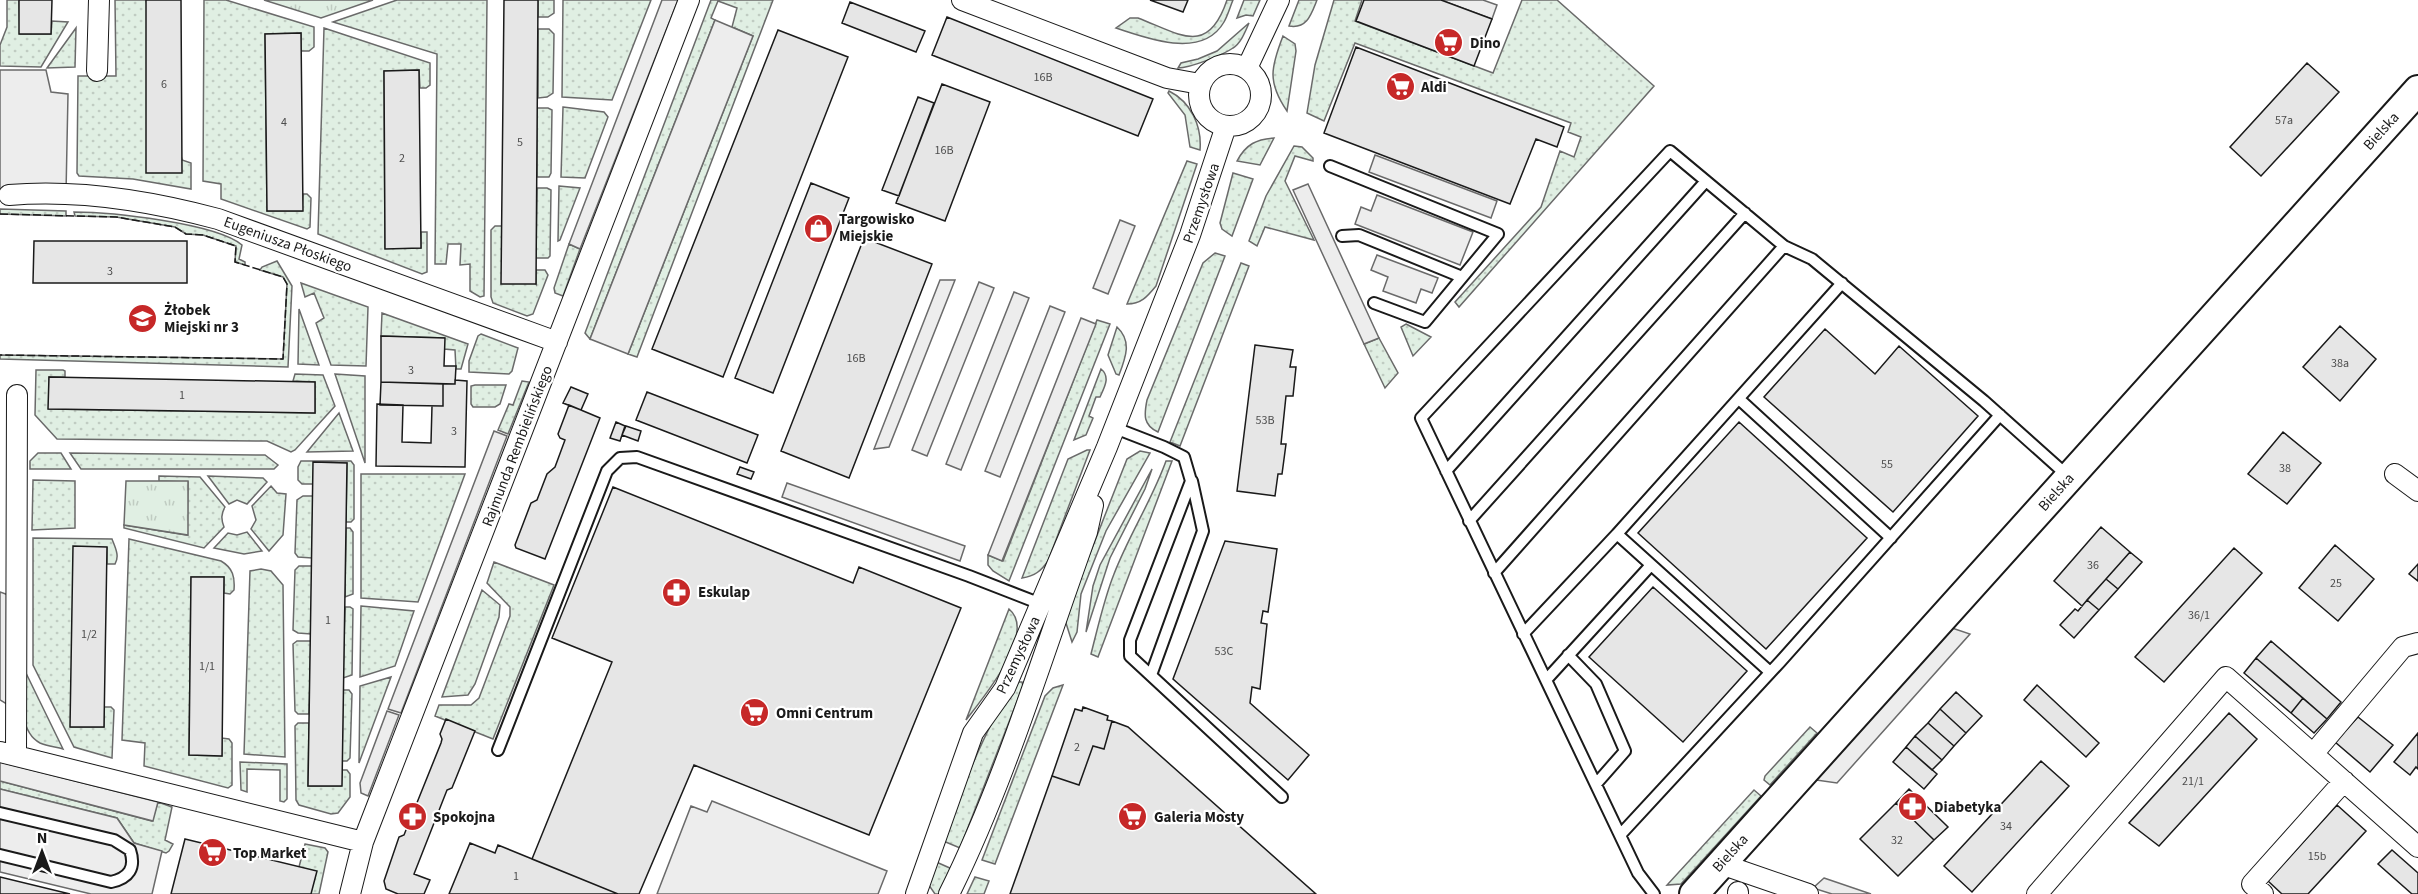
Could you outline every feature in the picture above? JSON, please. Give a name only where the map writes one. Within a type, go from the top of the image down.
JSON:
[{"type":"main road","name":"Bielska","points":[[1694,894],[2418,90]]},
{"type":"street","points":[[97,71],[99,0]]},
{"type":"street","name":"Rajmunda Rembielińskiego","points":[[350,894],[363,842],[689,0]]},
{"type":"street","points":[[962,0],[1167,78],[1200,84]]},
{"type":"street","points":[[1247,68],[1279,0]]},
{"type":"street","points":[[1234,63],[1247,68],[1257,78],[1262,92],[1260,106],[1252,117],[1240,125],[1226,126],[1213,122],[1203,112],[1198,98],[1200,84],[1208,73],[1220,65],[1234,63]]},
{"type":"street","name":"Przemysłowa","points":[[916,894],[973,733],[1005,688],[1115,428],[1190,235],[1226,126]]},
{"type":"street","name":"Eugeniusza Płoskiego","points":[[9,195],[40,192],[66,193],[183,210],[209,217],[557,342]]},
{"type":"street","points":[[17,395],[8,754],[363,842]]},
{"type":"street","name":"Przemysłowa","points":[[949,894],[1009,752],[1087,532],[1107,447]]},
{"type":"street","points":[[2395,474],[2418,491]]},
{"type":"street","points":[[2313,754],[2403,647],[2418,643]]},
{"type":"street","points":[[2037,894],[2226,677],[2418,847]]},
{"type":"street","points":[[2263,894],[2252,884],[2344,781]]},
{"type":"street","points":[[1721,864],[1808,894]]},
{"type":"lane","points":[[1654,894],[1638,873],[1421,418],[1670,151],[1784,246],[1812,259],[1842,283],[2000,415],[2068,477]]},
{"type":"lane","points":[[1330,166],[1498,234],[1425,321],[1374,303]]},
{"type":"lane","points":[[1446,471],[1706,181]]},
{"type":"lane","points":[[1469,521],[1745,213]]},
{"type":"lane","points":[[1342,236],[1359,235],[1462,277]]},
{"type":"lane","points":[[1494,573],[1784,246]]},
{"type":"lane","points":[[1523,634],[1617,534],[1842,283]]},
{"type":"lane","points":[[1739,399],[1891,538]]},
{"type":"lane","points":[[1621,834],[1770,672],[2000,415]]},
{"type":"lane","points":[[1115,428],[1184,457],[1203,531],[1151,675]]},
{"type":"lane","points":[[498,750],[607,471],[620,458],[637,457],[1041,604]]},
{"type":"lane","points":[[1191,481],[1130,640],[1131,656],[1282,797]]},
{"type":"lane","points":[[1617,534],[1770,672]]},
{"type":"lane","points":[[1546,680],[1651,565]]},
{"type":"lane","points":[[1568,656],[1596,684],[1625,751],[1596,784]]},
{"type":"lane","points":[[0,813],[114,840],[130,850],[134,862],[131,870],[123,879],[111,882],[0,855]]},
{"type":"green space","points":[[7,0],[19,0],[20,34],[51,34],[52,21],[68,22],[41,67],[0,66],[0,45],[7,27]]},
{"type":"green space","points":[[115,0],[146,0],[182,160],[191,163],[191,189],[133,179],[79,176],[77,173],[78,76],[116,76]]},
{"type":"green space","points":[[204,0],[226,0],[314,27],[314,47],[309,51],[301,51],[301,33],[265,34],[267,211],[302,211],[303,194],[307,194],[311,198],[310,227],[307,229],[221,199],[221,184],[203,181]]},
{"type":"green space","points":[[264,0],[373,0],[321,18]]},
{"type":"green space","points":[[397,0],[487,0],[484,296],[480,297],[470,291],[470,264],[460,265],[461,244],[448,244],[446,264],[435,264],[437,54],[333,22]]},
{"type":"green space","points":[[538,0],[554,0],[554,13],[548,17],[538,17]]},
{"type":"green space","points":[[563,0],[651,0],[612,100],[562,97]]},
{"type":"green space","points":[[711,0],[773,0],[637,357],[628,354],[753,36],[732,27],[737,8],[718,1],[711,18],[715,20],[590,339],[585,333]]},
{"type":"green space","points":[[1227,0],[1233,0],[1224,22],[1214,34],[1202,40],[1188,43],[1158,41],[1116,28],[1130,18],[1138,18],[1180,34],[1202,35],[1211,29],[1219,18]]},
{"type":"green space","points":[[1244,0],[1260,0],[1253,16],[1246,15],[1237,18]]},
{"type":"green space","points":[[1299,0],[1317,0],[1308,20],[1300,25],[1289,26]]},
{"type":"green space","points":[[1334,0],[1362,0],[1355,21],[1493,73],[1522,0],[1557,0],[1654,86],[1459,307],[1455,302],[1541,207],[1560,151],[1574,157],[1581,137],[1568,132],[1571,123],[1355,43],[1324,121],[1307,113],[1315,65]]},
{"type":"green space","points":[[1249,23],[1241,40],[1233,48],[1206,61],[1178,68],[1181,63],[1217,51]]},
{"type":"green space","points":[[76,28],[75,67],[47,68]]},
{"type":"green space","points":[[324,28],[430,63],[430,85],[426,88],[420,88],[419,70],[384,71],[385,248],[421,248],[421,232],[427,232],[427,272],[422,274],[318,234]]},
{"type":"green space","points":[[538,29],[549,29],[554,34],[553,93],[547,97],[538,98]]},
{"type":"green space","points":[[1283,36],[1295,44],[1296,51],[1287,111],[1276,91],[1273,74]]},
{"type":"green space","points":[[1169,91],[1183,101],[1194,116],[1199,132],[1200,150],[1190,147],[1185,115],[1168,93]]},
{"type":"green space","points":[[563,107],[604,112],[608,117],[585,178],[561,177]]},
{"type":"green space","points":[[537,108],[552,110],[551,173],[549,177],[537,177]]},
{"type":"green space","points":[[1274,138],[1260,165],[1237,161],[1244,150],[1252,144]]},
{"type":"green space","points":[[1294,146],[1302,147],[1313,158],[1313,161],[1295,156],[1285,181],[1314,240],[1265,227],[1257,246],[1249,241],[1266,196]]},
{"type":"green space","points":[[1187,161],[1197,164],[1156,286],[1143,299],[1127,304]]},
{"type":"green space","points":[[1233,173],[1253,179],[1232,236],[1222,229],[1220,223]]},
{"type":"green space","points":[[559,186],[580,188],[558,241]]},
{"type":"green space","points":[[537,188],[551,190],[550,256],[548,258],[536,258]]},
{"type":"green space","points":[[0,209],[66,211],[66,216],[0,214]]},
{"type":"green space","points":[[74,212],[162,220],[210,231],[229,237],[242,245],[239,259],[245,262],[245,265],[235,262],[236,246],[203,235],[186,234],[175,227],[116,217],[75,216]]},
{"type":"green space","points":[[495,226],[502,226],[536,284],[536,270],[545,270],[548,275],[533,314],[527,316],[493,303],[491,297],[491,230]]},
{"type":"green space","points":[[569,244],[580,249],[563,296],[555,293],[554,288]]},
{"type":"green space","points":[[1215,253],[1225,256],[1158,432],[1147,423],[1145,410],[1147,400],[1203,263]]},
{"type":"green space","points":[[277,261],[292,286],[288,367],[0,359],[0,355],[283,359],[287,284],[283,277],[260,270]]},
{"type":"green space","points":[[1241,263],[1249,266],[1180,446],[1170,442]]},
{"type":"green space","points":[[301,283],[368,307],[366,366],[331,365],[316,323],[324,318],[314,293],[305,297]]},
{"type":"green space","points":[[299,309],[319,365],[298,364]]},
{"type":"green space","points":[[382,313],[468,344],[461,369],[456,369],[455,350],[444,349],[444,338],[381,336]]},
{"type":"green space","points":[[1097,320],[1110,324],[1009,581],[988,565],[988,555],[1003,561]]},
{"type":"green space","points":[[1406,324],[1431,337],[1413,356],[1401,327]]},
{"type":"green space","points":[[1117,327],[1122,332],[1126,344],[1119,375],[1116,374],[1108,355]]},
{"type":"green space","points":[[481,334],[518,348],[512,371],[509,374],[469,372],[469,361],[478,336]]},
{"type":"green space","points":[[1379,338],[1398,373],[1385,388],[1364,344]]},
{"type":"green space","points":[[1101,369],[1106,375],[1106,383],[1100,397],[1096,397],[1089,416],[1093,418],[1086,435],[1074,440]]},
{"type":"green space","points":[[36,370],[65,371],[65,377],[49,377],[49,409],[315,413],[315,382],[293,381],[295,374],[323,375],[335,406],[291,452],[267,441],[57,439],[35,415]]},
{"type":"green space","points":[[335,374],[365,376],[365,463]]},
{"type":"green space","points":[[522,381],[529,382],[508,434],[498,430],[509,404],[513,405]]},
{"type":"green space","points":[[506,385],[500,404],[495,407],[473,407],[471,386]]},
{"type":"green space","points":[[339,413],[353,451],[307,452]]},
{"type":"green space","points":[[1090,450],[1048,561],[1043,568],[1031,576],[1022,578],[1068,459]]},
{"type":"green space","points":[[1140,451],[1150,453],[1106,531],[1081,594],[1077,632],[1072,642],[1065,620],[1069,607],[1127,459]]},
{"type":"green space","points":[[38,453],[61,453],[71,469],[30,469],[30,461]]},
{"type":"green space","points":[[70,453],[265,455],[278,465],[274,469],[81,469]]},
{"type":"green space","points":[[301,461],[351,461],[354,465],[354,519],[351,522],[346,522],[347,463],[314,462],[313,484],[302,484],[298,480],[298,467]]},
{"type":"green space","points":[[1166,461],[1172,461],[1098,657],[1091,654],[1110,584]]},
{"type":"green space","points":[[1152,469],[1145,489],[1110,558],[1086,632],[1093,586],[1100,565]]},
{"type":"green space","points":[[361,474],[465,474],[418,602],[361,598]]},
{"type":"green space","points":[[159,476],[200,477],[225,507],[222,517],[224,527],[204,548],[124,528],[124,525],[187,535],[188,482],[159,481]]},
{"type":"green space","points":[[208,476],[263,478],[267,482],[247,504],[237,500],[229,504]]},
{"type":"green space","points":[[33,480],[75,481],[75,528],[32,530]]},
{"type":"green space","points":[[126,481],[188,481],[188,535],[124,525]]},
{"type":"green space","points":[[271,486],[277,493],[286,494],[283,535],[269,551],[251,529],[256,520],[252,506]]},
{"type":"green space","points":[[303,496],[313,496],[312,558],[298,557],[295,553],[297,500]]},
{"type":"green space","points":[[346,528],[350,528],[353,532],[353,594],[345,597]]},
{"type":"green space","points":[[247,532],[262,551],[244,554],[214,548],[228,533],[237,535]]},
{"type":"green space","points":[[33,538],[112,539],[116,548],[115,564],[107,564],[107,547],[71,727],[104,727],[104,707],[111,707],[114,710],[112,758],[74,747],[33,665]]},
{"type":"green space","points":[[129,539],[221,561],[232,573],[234,590],[230,594],[224,593],[224,577],[191,577],[189,755],[222,756],[222,738],[229,739],[232,743],[232,785],[228,788],[144,766],[145,743],[122,740]]},
{"type":"green space","points":[[494,562],[554,585],[493,739],[435,716],[439,705],[471,705],[479,698],[510,616],[510,607],[487,583]]},
{"type":"green space","points":[[299,566],[312,566],[311,634],[298,633],[293,630],[295,570]]},
{"type":"green space","points":[[261,569],[271,571],[283,585],[285,757],[244,754],[250,571]]},
{"type":"green space","points":[[482,590],[500,605],[499,617],[475,684],[468,695],[442,697]]},
{"type":"green space","points":[[361,606],[414,611],[395,666],[360,677]]},
{"type":"green space","points":[[345,607],[353,609],[352,675],[343,678]]},
{"type":"green space","points":[[1009,609],[1016,620],[1017,634],[1012,649],[994,682],[966,720]]},
{"type":"green space","points":[[297,641],[311,641],[309,714],[298,714],[295,711],[293,644]]},
{"type":"green space","points":[[24,669],[63,749],[40,743],[27,729],[23,709]]},
{"type":"green space","points":[[391,677],[359,763],[360,686]]},
{"type":"green space","points":[[1019,682],[1022,682],[1023,686],[960,848],[941,840],[988,731],[1010,692]]},
{"type":"green space","points":[[1063,685],[995,864],[982,860],[1045,696],[1053,688]]},
{"type":"green space","points":[[343,690],[349,690],[352,694],[350,758],[347,761],[342,761]]},
{"type":"green space","points":[[298,723],[309,723],[308,786],[341,786],[342,770],[347,770],[350,774],[350,797],[338,813],[331,814],[299,805],[296,800],[295,726]]},
{"type":"green space","points":[[1810,727],[1817,733],[1770,785],[1764,780],[1765,776]]},
{"type":"green space","points":[[240,762],[287,764],[287,799],[284,802],[280,801],[280,770],[247,769],[247,792],[241,790]]},
{"type":"green space","points":[[0,781],[152,821],[158,802],[172,807],[165,840],[173,844],[166,853],[134,843],[117,818],[0,789]]},
{"type":"green space","points":[[1754,790],[1761,796],[1681,884],[1667,885]]},
{"type":"green space","points":[[305,844],[325,848],[328,852],[319,894],[311,894],[299,867]]},
{"type":"green space","points":[[934,861],[952,869],[941,894],[935,894],[926,881]]},
{"type":"green space","points":[[975,877],[989,881],[984,894],[967,894]]},
{"type":"shaded area","points":[[662,0],[678,0],[580,249],[569,244]]},
{"type":"shaded area","points":[[1441,0],[1483,0],[1497,5],[1492,19]]},
{"type":"shaded area","points":[[715,20],[753,36],[628,354],[590,339]]},
{"type":"shaded area","points":[[0,70],[46,70],[51,92],[68,94],[66,193],[0,200]]},
{"type":"shaded area","points":[[1375,155],[1497,201],[1491,218],[1369,172]]},
{"type":"shaded area","points":[[1308,184],[1379,338],[1364,344],[1293,190]]},
{"type":"shaded area","points":[[1377,195],[1473,232],[1460,265],[1355,224],[1361,207],[1371,211]]},
{"type":"shaded area","points":[[1120,220],[1135,226],[1108,294],[1093,288]]},
{"type":"shaded area","points":[[1377,255],[1438,278],[1432,293],[1421,289],[1416,303],[1383,291],[1388,277],[1371,270]]},
{"type":"shaded area","points":[[940,280],[955,280],[889,447],[874,449]]},
{"type":"shaded area","points":[[979,282],[994,288],[927,456],[912,450]]},
{"type":"shaded area","points":[[1014,292],[1029,298],[961,470],[946,464]]},
{"type":"shaded area","points":[[1050,306],[1065,312],[1000,477],[985,471]]},
{"type":"shaded area","points":[[1081,318],[1096,324],[1002,561],[988,555]]},
{"type":"shaded area","points":[[494,431],[507,436],[401,713],[388,709]]},
{"type":"shaded area","points":[[787,483],[965,546],[960,561],[782,497]]},
{"type":"shaded area","points":[[0,592],[25,601],[10,706],[0,700]]},
{"type":"shaded area","points":[[1952,628],[1970,634],[1837,783],[1816,780]]},
{"type":"shaded area","points":[[387,711],[399,715],[368,796],[361,793],[360,783]]},
{"type":"shaded area","points":[[0,762],[158,802],[153,821],[0,781]]},
{"type":"shaded area","points":[[0,789],[117,818],[134,843],[162,851],[152,894],[91,894],[0,872]]},
{"type":"shaded area","points":[[712,801],[887,871],[878,894],[657,894],[691,806],[707,812]]},
{"type":"shaded area","points":[[1824,878],[1871,894],[1832,894],[1813,888]]},
{"type":"building","points":[[19,0],[52,0],[51,34],[19,34]]},
{"type":"building","points":[[146,0],[181,0],[182,173],[146,173]]},
{"type":"building","points":[[504,0],[538,0],[536,284],[501,284]]},
{"type":"building","points":[[1150,0],[1188,0],[1183,12]]},
{"type":"building","name":"Dino","points":[[1364,0],[1441,0],[1492,19],[1474,66],[1356,21]]},
{"type":"building","points":[[850,2],[925,31],[916,52],[842,23]]},
{"type":"building","points":[[947,17],[1153,99],[1138,136],[932,55]]},
{"type":"building","points":[[778,30],[848,57],[723,377],[652,349]]},
{"type":"building","points":[[301,33],[303,211],[267,211],[265,34]]},
{"type":"building","name":"Aldi","points":[[1356,47],[1564,127],[1557,147],[1536,139],[1510,204],[1324,133]]},
{"type":"building","points":[[2307,63],[2339,92],[2261,176],[2230,147]]},
{"type":"building","points":[[419,70],[421,248],[385,249],[384,71]]},
{"type":"building","points":[[942,84],[990,102],[945,221],[896,203]]},
{"type":"building","points":[[918,97],[934,103],[899,196],[882,190]]},
{"type":"building","points":[[811,183],[849,198],[773,393],[735,378]]},
{"type":"building","points":[[864,238],[932,264],[849,478],[781,451]]},
{"type":"building","points":[[34,241],[187,241],[187,283],[33,283]]},
{"type":"building","points":[[2340,326],[2376,359],[2340,401],[2303,367]]},
{"type":"building","points":[[1825,329],[1875,374],[1899,346],[1978,416],[1893,512],[1764,397]]},
{"type":"building","points":[[381,336],[445,338],[444,366],[456,366],[455,384],[381,382]]},
{"type":"building","points":[[1255,345],[1293,350],[1290,367],[1296,367],[1293,396],[1286,396],[1281,444],[1286,444],[1282,474],[1278,474],[1275,496],[1237,491]]},
{"type":"building","points":[[49,377],[315,382],[315,413],[48,409]]},
{"type":"building","points":[[455,380],[467,381],[465,467],[376,466],[377,404],[403,405],[402,442],[431,443],[432,406],[443,406],[443,384],[455,384]]},
{"type":"building","points":[[381,382],[443,384],[443,406],[380,405]]},
{"type":"building","points":[[571,387],[588,394],[581,410],[563,403]]},
{"type":"building","points":[[647,392],[758,435],[747,463],[636,420]]},
{"type":"building","points":[[569,405],[600,418],[545,559],[516,548],[515,545],[531,503],[537,500],[547,474],[555,467],[565,440],[558,434]]},
{"type":"building","points":[[616,422],[625,426],[620,441],[610,438]]},
{"type":"building","points":[[1739,422],[1867,538],[1766,649],[1638,533]]},
{"type":"building","points":[[626,426],[641,431],[638,441],[622,435]]},
{"type":"building","points":[[2283,432],[2321,463],[2287,504],[2248,474]]},
{"type":"building","points":[[313,462],[347,463],[342,786],[308,786]]},
{"type":"building","points":[[740,467],[754,472],[751,479],[737,474]]},
{"type":"building","name":"Omni Centrum","points":[[613,487],[853,583],[859,567],[961,608],[869,835],[694,765],[639,894],[618,894],[532,859],[612,662],[552,638]]},
{"type":"building","points":[[2101,527],[2130,552],[2082,606],[2054,581]]},
{"type":"building","points":[[1225,541],[1277,549],[1268,612],[1263,611],[1261,623],[1267,624],[1260,689],[1252,687],[1250,703],[1309,755],[1288,780],[1173,679]]},
{"type":"building","points":[[2335,545],[2374,579],[2338,621],[2299,588]]},
{"type":"building","points":[[73,546],[107,547],[104,727],[70,727]]},
{"type":"building","points":[[2234,548],[2262,573],[2164,682],[2135,657]]},
{"type":"building","points":[[2130,552],[2142,562],[2118,589],[2106,579]]},
{"type":"building","points":[[2418,564],[2418,581],[2409,574]]},
{"type":"building","points":[[191,577],[224,577],[222,756],[189,755]]},
{"type":"building","points":[[2106,579],[2118,589],[2099,610],[2087,600]]},
{"type":"building","points":[[1653,587],[1747,671],[1683,742],[1589,657]]},
{"type":"building","points":[[2087,600],[2099,610],[2074,638],[2060,625],[2075,609],[2078,611]]},
{"type":"building","points":[[2271,641],[2341,702],[2327,719],[2256,658]]},
{"type":"building","points":[[2256,658],[2303,698],[2291,713],[2244,673]]},
{"type":"building","points":[[2037,685],[2099,743],[2086,757],[2024,700]]},
{"type":"building","points":[[1956,692],[1982,716],[1966,733],[1940,709]]},
{"type":"building","points":[[2303,698],[2327,719],[2314,733],[2291,713]]},
{"type":"building","points":[[1083,707],[1108,716],[1107,720],[1112,721],[1104,749],[1093,746],[1079,785],[1052,776],[1075,709],[1082,711]]},
{"type":"building","points":[[1940,709],[1966,733],[1954,746],[1928,723]]},
{"type":"building","points":[[2229,713],[2257,739],[2159,846],[2129,823]]},
{"type":"building","points":[[2358,717],[2393,745],[2370,772],[2335,742]]},
{"type":"building","points":[[446,719],[475,731],[452,788],[447,790],[414,874],[430,880],[424,894],[398,894],[386,889],[384,881],[399,837],[404,835],[441,743],[440,734]]},
{"type":"building","name":"Galeria Mosty","points":[[1112,721],[1128,727],[1316,894],[1010,894],[1052,776],[1079,785],[1093,746],[1104,749]]},
{"type":"building","points":[[1928,723],[1954,746],[1942,760],[1915,736]]},
{"type":"building","points":[[2418,733],[2418,769],[2416,767],[2410,775],[2394,762]]},
{"type":"building","points":[[1915,736],[1942,760],[1932,770],[1906,747]]},
{"type":"building","points":[[1906,747],[1937,774],[1924,789],[1893,762]]},
{"type":"building","points":[[2041,761],[2069,786],[1972,892],[1944,866]]},
{"type":"building","points":[[1909,789],[1948,827],[1934,840],[1896,803]]},
{"type":"building","points":[[1896,803],[1934,840],[1898,876],[1860,839]]},
{"type":"building","points":[[2337,805],[2366,831],[2308,894],[2282,894],[2268,881]]},
{"type":"building","name":"Top Market","points":[[185,839],[317,871],[311,894],[171,894]]},
{"type":"building","points":[[470,843],[495,853],[498,845],[618,894],[449,894]]},
{"type":"building","points":[[2392,850],[2418,873],[2418,894],[2412,894],[2378,864]]},
{"type":"building","points":[[0,877],[70,894],[0,894]]},
{"type":"fence","points":[[0,214],[116,217],[175,227],[186,234],[203,235],[236,246],[235,262],[283,277],[287,284],[283,359],[0,355]]},
{"type":"place","name":"Dino","points":[[1449,43]]},
{"type":"place","name":"Aldi","points":[[1400,87]]},
{"type":"place","name":"Targowisko Miejskie","points":[[818,228]]},
{"type":"place","name":"Żłobek Miejski nr 3","points":[[143,319]]},
{"type":"place","name":"Eskulap","points":[[677,592]]},
{"type":"place","name":"Omni Centrum","points":[[755,713]]},
{"type":"place","name":"Diabetyka","points":[[1913,807]]},
{"type":"place","name":"Spokojna","points":[[412,817]]},
{"type":"place","name":"Galeria Mosty","points":[[1133,817]]},
{"type":"place","name":"Top Market","points":[[212,853]]}]
